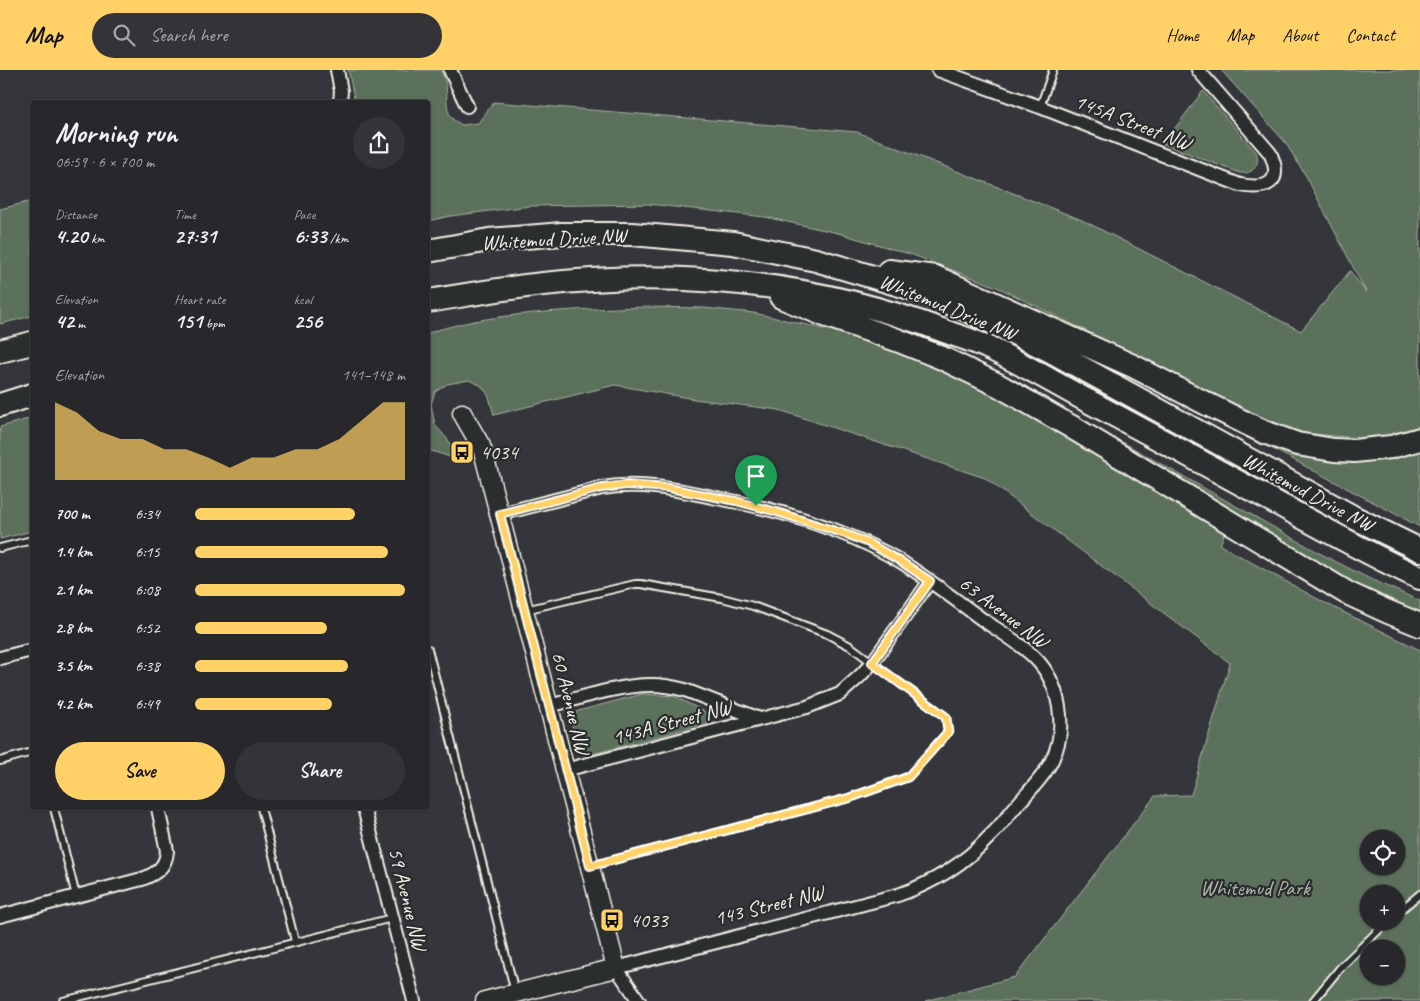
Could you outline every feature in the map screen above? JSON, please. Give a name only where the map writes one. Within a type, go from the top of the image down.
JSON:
[{"type":"highway","name":"Whitemud Drive NW","points":[[430,250],[489,240],[562,234],[632,234],[733,243],[816,260],[910,288],[969,311],[1051,351],[1353,517],[1420,550]]},
{"type":"highway","points":[[816,260],[935,277],[1133,366],[1264,432],[1297,444],[1354,451],[1391,447],[1420,439]]},
{"type":"highway","name":"Whitemud Drive NW","points":[[430,301],[493,290],[585,280],[663,278],[747,283],[814,293],[917,320],[987,347],[1170,444],[1357,547],[1420,578]]},
{"type":"highway","points":[[747,283],[825,315],[942,358],[998,385],[1070,426],[1347,593],[1420,625]]},
{"type":"highway","points":[[0,351],[30,344]]},
{"type":"highway","points":[[0,400],[30,394]]},
{"type":"highway","points":[[0,405],[30,395]]},
{"type":"street","points":[[337,70],[341,91],[340,100]]},
{"type":"street","points":[[450,70],[467,106]]},
{"type":"street","name":"145A Street NW","points":[[938,70],[1040,107],[1233,183],[1254,187],[1269,184],[1275,176],[1270,153],[1198,70]]},
{"type":"street","name":"60 Avenue NW","points":[[462,413],[481,446],[500,514],[616,968],[639,1001]]},
{"type":"street","name":"63 Avenue NW","points":[[500,514],[609,487],[640,485],[669,488],[756,506],[851,536],[882,550],[930,581],[1026,650],[1044,669],[1052,682],[1057,697],[1060,714],[1060,732],[1052,760],[1031,789]]},
{"type":"street","name":"143A Street NW","points":[[565,770],[808,708],[830,699],[849,687],[872,663],[930,581]]},
{"type":"street","points":[[0,658],[30,650]]},
{"type":"street","name":"143A Street NW","points":[[549,706],[623,688],[651,684],[685,690],[760,719]]},
{"type":"street","name":"143 Street NW","points":[[485,1001],[911,890],[939,876],[974,851],[990,836],[1031,789]]},
{"type":"street","points":[[0,916],[148,877],[159,871],[167,858],[166,843],[158,810]]},
{"type":"street","name":"59 Avenue NW","points":[[365,810],[414,1001]]},
{"type":"lane","points":[[1040,107],[1053,70]]},
{"type":"lane","points":[[0,548],[30,540]]},
{"type":"lane","points":[[524,610],[628,585],[640,584],[722,598],[753,606],[826,634],[850,646],[946,717],[948,732],[908,777],[849,798],[590,866]]},
{"type":"lane","points":[[430,658],[515,993]]},
{"type":"lane","points":[[0,761],[30,753]]},
{"type":"lane","points":[[54,810],[76,896]]},
{"type":"lane","points":[[261,810],[295,941]]},
{"type":"lane","points":[[1405,906],[1420,894]]},
{"type":"lane","points":[[63,1001],[392,918]]},
{"type":"lane","points":[[1313,1001],[1341,967],[1379,930]]},
{"type":"green space","points":[[348,70],[440,70],[446,83],[449,113],[453,119],[462,125],[478,123],[494,102],[857,132],[1082,220],[1301,331],[1350,271],[1366,292],[1306,176],[1285,142],[1221,70],[1420,70],[1420,428],[1377,440],[1303,433],[1261,417],[997,287],[913,255],[838,233],[765,217],[648,204],[530,206],[450,216],[430,221],[430,100],[355,100]]},
{"type":"green space","points":[[1203,91],[1256,152],[1257,164],[1249,172],[1240,173],[1163,144]]},
{"type":"green space","points":[[30,202],[30,316],[0,324],[0,209]]},
{"type":"green space","name":"Whitemud Park","points":[[646,307],[704,308],[754,313],[847,334],[930,366],[988,393],[1076,442],[1225,532],[1220,545],[1325,603],[1420,650],[1420,1001],[925,1001],[1015,977],[1155,796],[1191,795],[1230,663],[985,478],[779,410],[694,399],[615,385],[494,415],[485,390],[480,385],[469,380],[447,384],[435,392],[431,404],[435,425],[448,440],[457,459],[430,451],[430,332],[469,322],[513,315]]},
{"type":"green space","points":[[30,419],[30,532],[0,539],[0,427]]},
{"type":"green space","points":[[1237,430],[1276,444],[1420,448],[1420,527]]},
{"type":"green space","points":[[1115,438],[1323,555],[1420,601],[1420,612],[1333,573],[1112,440]]},
{"type":"green space","points":[[642,694],[674,696],[709,714],[708,723],[589,755],[581,751],[569,717],[578,711]]},
{"type":"place","name":"4034","points":[[462,452]]},
{"type":"place","name":"4033","points":[[612,920]]},
{"type":"route","points":[[627,485],[669,488],[756,506],[868,543],[930,581],[872,663],[946,717],[948,732],[908,777],[849,798],[590,866],[500,514],[602,488],[627,485]]}]
